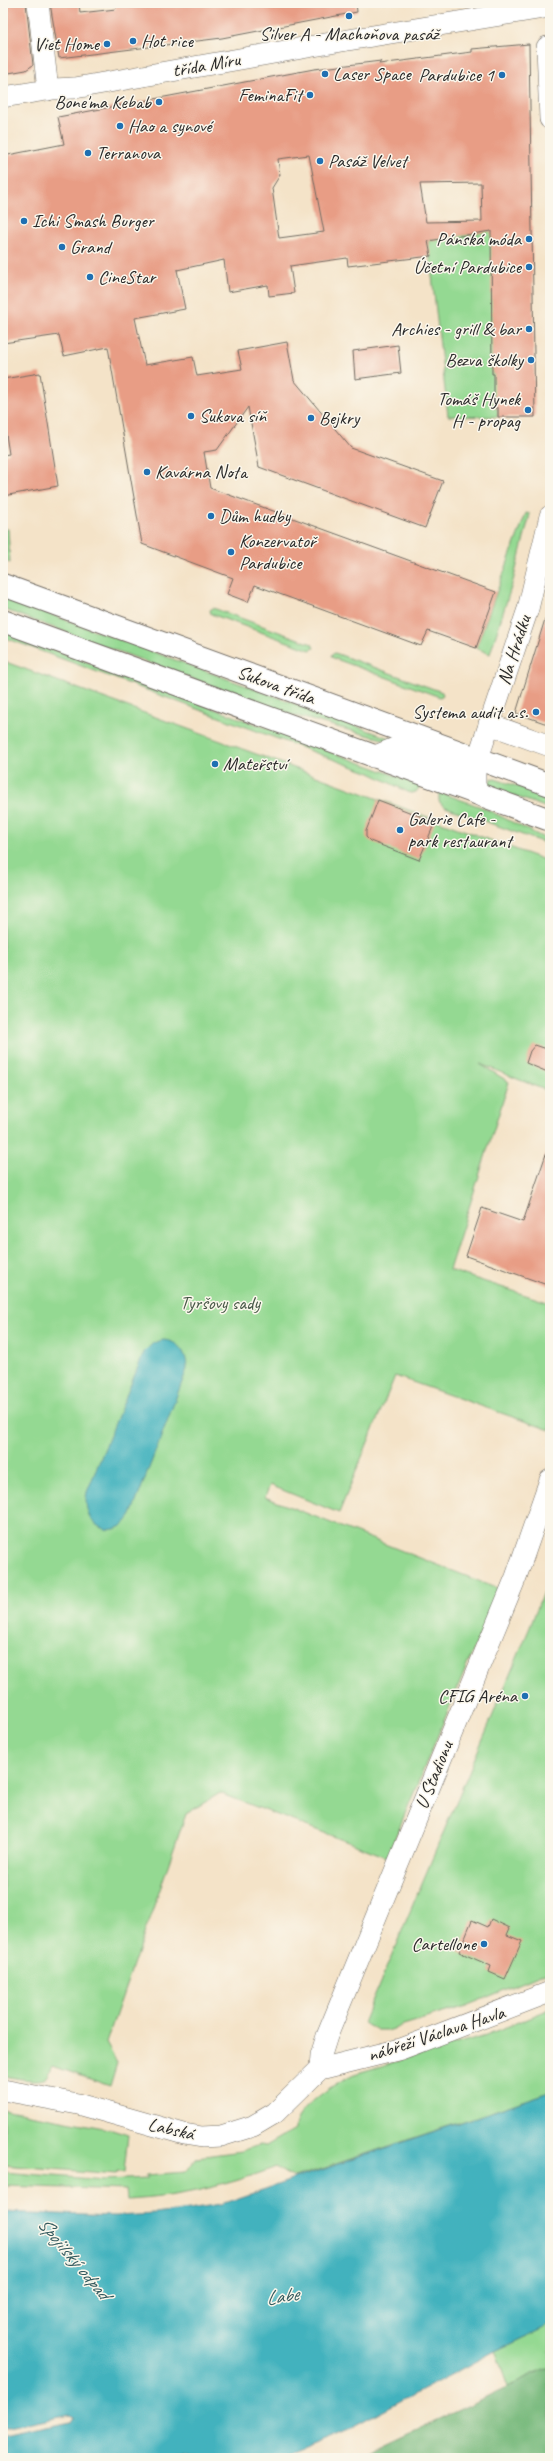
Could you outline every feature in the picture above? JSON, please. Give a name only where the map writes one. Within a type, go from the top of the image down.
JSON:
[{"type":"street","points":[[38,3],[48,90]]},
{"type":"street","name":"třída Míru","points":[[3,98],[48,90],[75,88],[342,40],[550,7]]},
{"type":"street","points":[[547,47],[550,119]]},
{"type":"street","name":"Na Hrádku","points":[[481,796],[477,791],[474,780],[478,759],[528,609],[550,516]]},
{"type":"street","name":"Sukova třída","points":[[3,585],[550,785]]},
{"type":"street","name":"Sukova třída","points":[[3,621],[550,820]]},
{"type":"street","points":[[490,724],[550,746]]},
{"type":"street","points":[[374,757],[395,748],[463,771],[473,769],[478,759]]},
{"type":"street","name":"U Stadionu","points":[[320,2069],[321,2055],[327,2036],[516,1577],[550,1480]]},
{"type":"street","name":"nábřeží Václava Havla","points":[[320,2069],[402,2049],[550,1992]]},
{"type":"street","name":"Labská","points":[[3,2090],[78,2104],[184,2134],[202,2137],[221,2136],[253,2126],[275,2113],[320,2069]]},
{"type":"green space","points":[[496,230],[492,357],[495,357],[492,374],[498,374],[495,408],[498,408],[498,417],[448,416],[428,241]]},
{"type":"green space","points":[[526,513],[530,514],[513,581],[490,654],[476,648]]},
{"type":"green space","points":[[3,529],[8,529],[10,563],[3,560]]},
{"type":"green space","points":[[3,597],[430,753],[428,756],[382,739],[289,714],[3,609]]},
{"type":"green space","points":[[213,608],[312,644],[314,648],[310,650],[211,614],[210,610]]},
{"type":"green space","points":[[3,631],[421,785],[416,792],[410,793],[370,773],[3,637]]},
{"type":"green space","points":[[335,653],[442,692],[443,695],[440,697],[333,658],[331,655]]},
{"type":"green space","name":"Tyršovy sady","points":[[3,661],[550,862],[550,1092],[480,1064],[509,1082],[449,1270],[550,1303],[550,1430],[395,1376],[339,1513],[270,1485],[265,1497],[499,1589],[387,1857],[220,1793],[186,1814],[106,2043],[117,2063],[110,2086],[53,2066],[47,2077],[38,2080],[3,2076]]},
{"type":"green space","points":[[492,778],[550,797],[550,809],[490,787],[488,784]]},
{"type":"green space","points":[[439,792],[484,808],[550,841],[550,845],[443,806],[439,801]]},
{"type":"green space","points":[[550,1573],[550,1971],[466,2006],[387,2030],[377,2030],[363,2023],[530,1627]]},
{"type":"green space","points":[[550,2009],[550,2092],[294,2178],[276,2167],[239,2180],[203,2190],[127,2200],[126,2190],[3,2186],[3,2172],[104,2180],[147,2178],[145,2175],[186,2172],[197,2157],[242,2151],[259,2145],[266,2146],[295,2129],[296,2121],[309,2105],[328,2089],[354,2074],[486,2035]]},
{"type":"green space","points":[[3,2109],[109,2129],[128,2135],[124,2172],[117,2172],[116,2174],[3,2165]]},
{"type":"green space","points":[[550,2325],[550,2367],[508,2387],[495,2351]]},
{"type":"green space","points":[[550,2367],[550,2458],[357,2458]]},
{"type":"water","points":[[163,1340],[178,1345],[186,1358],[187,1369],[131,1515],[124,1524],[116,1528],[108,1529],[100,1527],[93,1522],[89,1514],[86,1504],[87,1492],[144,1352],[153,1343]]},
{"type":"water","points":[[550,2092],[550,2325],[495,2351],[348,2430],[280,2458],[3,2458],[3,2436],[71,2422],[74,2417],[70,2415],[3,2429],[3,2212],[115,2216],[156,2214],[221,2204]]},
{"type":"building","points":[[3,3],[26,3],[33,65],[26,70],[3,74]]},
{"type":"building","points":[[50,3],[79,3],[80,13],[116,9],[115,3],[356,3],[357,12],[222,38],[59,58]]},
{"type":"building","points":[[529,44],[535,417],[498,417],[498,408],[494,408],[494,374],[492,374],[491,231],[428,241],[431,256],[348,266],[347,258],[290,266],[294,293],[269,296],[268,285],[228,292],[224,260],[177,270],[185,309],[135,318],[145,365],[193,357],[197,376],[242,369],[238,351],[287,342],[294,380],[351,448],[443,481],[425,528],[259,467],[248,407],[217,450],[204,452],[210,488],[496,592],[476,648],[428,631],[421,646],[255,585],[248,602],[227,594],[233,578],[142,544],[108,347],[64,356],[59,335],[3,343],[3,156],[64,144],[58,117],[314,69],[381,61],[379,64],[472,52],[472,49]],"holes":[[[309,155],[324,232],[279,238],[272,188],[280,175],[278,159]],[[481,183],[482,221],[426,222],[420,184]]]},
{"type":"building","points":[[398,345],[401,373],[355,379],[353,351]]},
{"type":"building","points":[[40,373],[58,486],[3,496],[3,455],[9,454],[3,415],[3,379]]},
{"type":"building","points":[[546,616],[550,616],[550,725],[516,713]]},
{"type":"building","points":[[378,800],[435,822],[419,860],[370,841],[366,837],[366,831]]},
{"type":"building","points":[[535,1045],[550,1050],[550,1073],[526,1063],[530,1051]]},
{"type":"building","points":[[547,1151],[550,1151],[550,1286],[466,1256],[482,1208],[523,1222]]},
{"type":"building","points":[[491,1919],[510,1928],[507,1935],[522,1941],[505,1979],[489,1972],[491,1966],[459,1952],[472,1920],[488,1927]]},
{"type":"place","name":"Silver A - Machoňova pasáž","points":[[349,16]]},
{"type":"place","name":"Hot rice","points":[[133,41]]},
{"type":"place","name":"Viet Home","points":[[107,44]]},
{"type":"place","name":"Laser Space","points":[[325,74]]},
{"type":"place","name":"Pardubice 1","points":[[502,75]]},
{"type":"place","name":"FeminaFit","points":[[310,95]]},
{"type":"place","name":"Bone'ma Kebab","points":[[159,102]]},
{"type":"place","name":"Hao a synové","points":[[120,126]]},
{"type":"place","name":"Terranova","points":[[88,153]]},
{"type":"place","name":"Pasáž Velvet","points":[[320,161]]},
{"type":"place","name":"Ichi Smash Burger","points":[[24,221]]},
{"type":"place","name":"Pánská móda","points":[[529,239]]},
{"type":"place","name":"Grand","points":[[62,247]]},
{"type":"place","name":"Účetní Pardubice","points":[[529,267]]},
{"type":"place","name":"CineStar","points":[[90,277]]},
{"type":"place","name":"Archies - grill & bar","points":[[529,329]]},
{"type":"place","name":"Bezva školky","points":[[531,360]]},
{"type":"place","name":"Tomáš Hynek H - propag","points":[[528,410]]},
{"type":"place","name":"Sukova síň","points":[[191,416]]},
{"type":"place","name":"Bejkry","points":[[311,418]]},
{"type":"place","name":"Kavárna Nota","points":[[147,472]]},
{"type":"place","name":"Dům hudby","points":[[211,516]]},
{"type":"place","name":"Konzervatoř Pardubice","points":[[231,552]]},
{"type":"place","name":"Systema audit a.s.","points":[[536,712]]},
{"type":"place","name":"Mateřství","points":[[215,764]]},
{"type":"place","name":"Galerie Cafe - park restaurant","points":[[400,830]]},
{"type":"place","name":"CFIG Aréna","points":[[525,1696]]},
{"type":"place","name":"Cartellone","points":[[484,1944]]},
{"type":"water label","name":"Spojilský odpad","points":[[74,2258]]},
{"type":"water label","name":"Labe","points":[[282,2296]]}]
